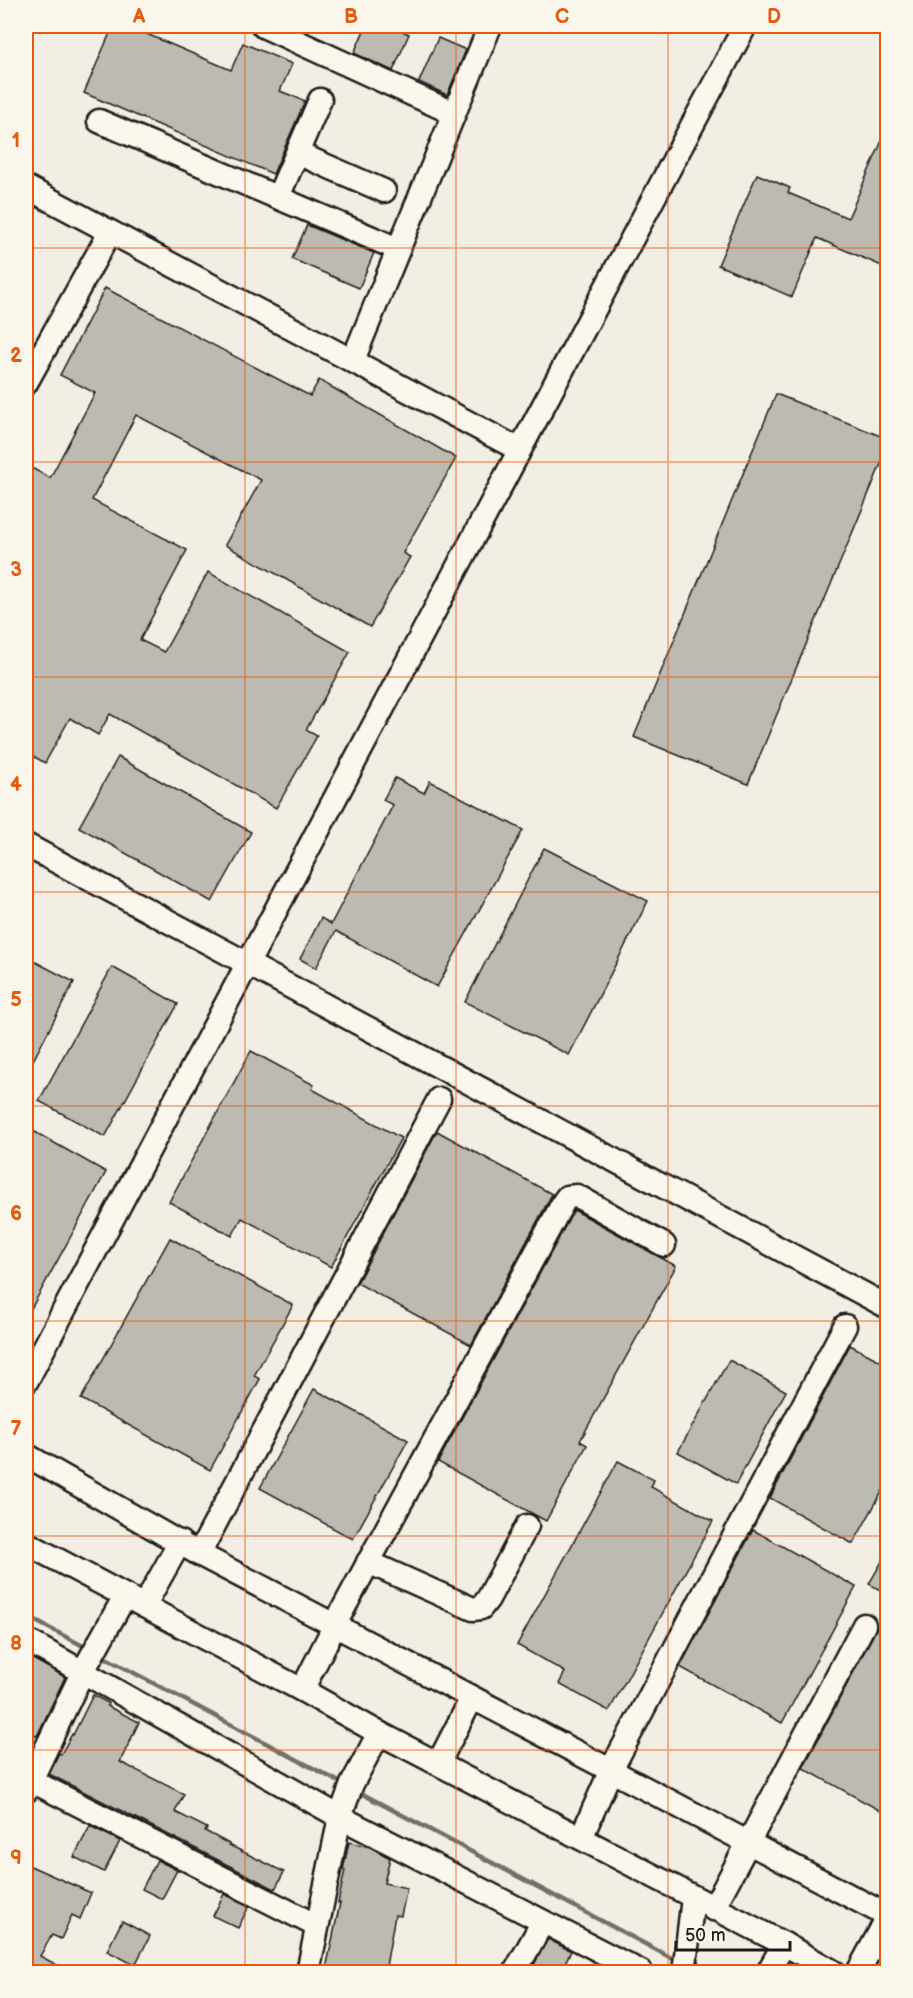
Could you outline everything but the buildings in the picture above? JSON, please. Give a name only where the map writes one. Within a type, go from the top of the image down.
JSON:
[{"type":"street","points":[[263,26],[453,113]]},
{"type":"street","points":[[353,360],[490,26]]},
{"type":"street","points":[[26,1383],[745,26]]},
{"type":"street","points":[[278,197],[320,100]]},
{"type":"street","points":[[99,121],[398,249]]},
{"type":"street","points":[[297,153],[384,191]]},
{"type":"street","points":[[26,187],[519,449]]},
{"type":"street","points":[[26,382],[110,232]]},
{"type":"street","points":[[26,845],[888,1307]]},
{"type":"street","points":[[199,1554],[439,1099]]},
{"type":"street","points":[[302,1690],[334,1626],[567,1197],[577,1196],[664,1245]]},
{"type":"street","points":[[581,1838],[611,1770],[845,1326]]},
{"type":"street","points":[[26,1455],[199,1554],[888,1917],[858,1972]]},
{"type":"street","points":[[369,1562],[473,1609],[481,1608],[527,1526]]},
{"type":"street","points":[[180,1542],[82,1673],[27,1784],[318,1926]]},
{"type":"street","points":[[26,1543],[379,1733],[834,1972]]},
{"type":"street","points":[[713,1909],[864,1625]]},
{"type":"street","points":[[26,1640],[82,1673],[346,1800],[542,1923],[599,1963],[641,1972]]},
{"type":"street","points":[[438,1762],[472,1698]]},
{"type":"street","points":[[308,1972],[346,1800],[379,1733]]},
{"type":"street","points":[[685,1967],[693,1898]]},
{"type":"street","points":[[515,1972],[542,1923]]},
{"type":"street","points":[[768,1972],[784,1944]]},
{"type":"waterway","points":[[26,1616],[89,1649]]},
{"type":"waterway","points":[[106,1658],[345,1785]]},
{"type":"waterway","points":[[357,1791],[679,1962]]}]
